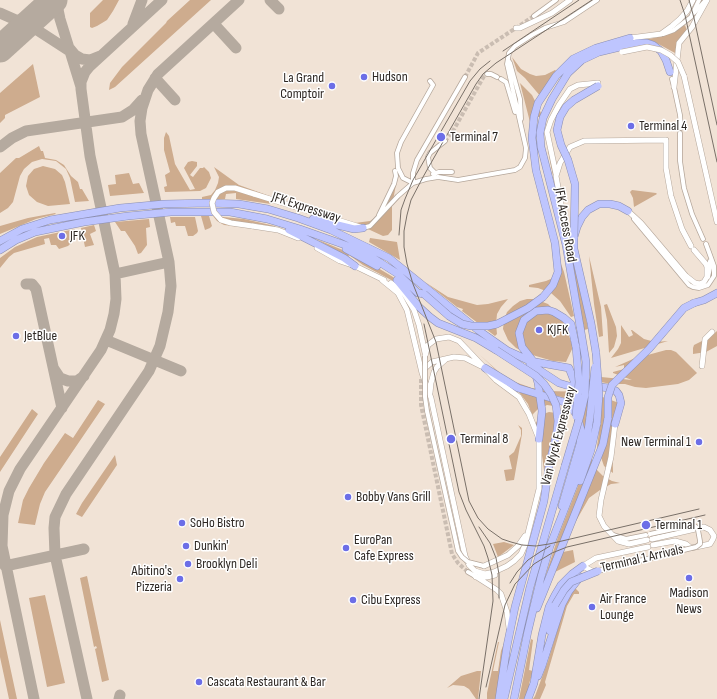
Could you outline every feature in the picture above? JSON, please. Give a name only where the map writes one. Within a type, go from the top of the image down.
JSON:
[{"type":"highway","name":"JFK Expressway","points":[[0,250],[28,234],[57,227],[120,217],[186,212],[230,212],[267,219],[362,251],[395,269],[421,294],[449,316],[462,324],[471,326],[488,326],[497,324],[528,308],[544,296],[552,285],[558,272],[555,243],[536,170],[532,130],[538,103],[553,80],[574,59],[592,49],[630,38]]},
{"type":"highway","points":[[559,86],[573,68],[582,60],[599,52],[641,43],[653,45],[663,54],[671,75]]},
{"type":"highway","points":[[559,86],[587,61],[602,55],[622,52]]},
{"type":"highway","name":"Van Wyck Expressway","points":[[514,699],[528,631],[546,560],[581,465],[590,417],[596,353],[591,323],[574,249],[575,184],[557,130],[560,117],[566,107],[574,100],[598,85]]},
{"type":"highway","name":"Van Wyck Expressway","points":[[504,699],[530,587],[584,402],[586,381],[585,356],[566,245],[542,152],[540,138],[542,123],[548,105],[559,86]]},
{"type":"highway","name":"JFK Expressway","points":[[0,241],[22,229],[50,220],[85,213],[135,206],[208,202],[261,207],[337,232],[389,258],[478,330],[508,351],[530,362],[569,368],[576,386]]},
{"type":"highway","points":[[574,237],[582,217],[590,209],[599,204],[619,206],[628,211]]},
{"type":"highway","points":[[289,215],[354,229],[363,228]]},
{"type":"highway","points":[[267,219],[323,246],[355,266]]},
{"type":"highway","points":[[0,255],[24,240],[57,227]]},
{"type":"highway","points":[[0,237],[22,229]]},
{"type":"highway","points":[[300,229],[346,249],[387,272],[399,281],[419,307],[438,323],[471,336],[536,376],[551,394],[557,408],[557,435],[549,466],[544,501],[517,600],[509,637],[499,699]]},
{"type":"highway","points":[[528,631],[603,444],[608,418],[608,397],[612,385],[650,349],[684,308],[717,293]]},
{"type":"highway","points":[[539,439],[542,411],[538,383],[534,370],[520,340],[521,326],[527,317],[536,311],[548,310],[564,318],[571,324],[577,354],[579,382],[573,440]]},
{"type":"highway","points":[[569,499],[581,480],[597,423],[599,394],[596,353]]},
{"type":"highway","points":[[530,362],[560,383],[576,386],[604,386],[616,391],[621,399],[621,403],[615,424]]},
{"type":"highway","points":[[486,368],[518,388],[564,402],[573,408],[579,419],[581,430],[580,444],[546,560]]},
{"type":"highway","points":[[534,684],[543,628],[552,600],[558,589],[565,581],[583,566]]},
{"type":"highway","points":[[548,647],[551,621],[555,606],[564,590],[571,582],[595,571]]},
{"type":"highway","points":[[528,699],[541,672],[560,608],[567,595],[581,576],[595,571]]},
{"type":"street","points":[[534,16],[556,0]]},
{"type":"street","points":[[516,28],[520,28],[552,13],[570,0]]},
{"type":"street","points":[[426,178],[438,177],[458,180],[515,170],[520,167],[526,153],[521,123],[507,64],[509,53],[511,50],[538,32],[564,22],[597,0]]},
{"type":"street","points":[[630,38],[661,34],[674,30],[691,17],[706,0]]},
{"type":"street","points":[[674,87],[679,43],[692,27],[706,0]]},
{"type":"street","points":[[691,17],[696,1]]},
{"type":"street","points":[[661,34],[676,23],[696,1]]},
{"type":"street","points":[[622,52],[647,48],[658,49],[670,54],[678,62],[686,81],[717,222]]},
{"type":"street","points":[[487,74],[491,74],[506,82],[516,115],[521,123]]},
{"type":"street","points":[[671,75],[681,128]]},
{"type":"street","points":[[413,183],[413,172],[417,160],[465,77]]},
{"type":"street","points":[[413,183],[404,178],[398,168],[397,153],[433,85],[430,81]]},
{"type":"street","points":[[556,176],[547,132],[551,120],[570,89],[578,85],[598,85]]},
{"type":"street","points":[[680,133],[680,157],[684,188],[692,214],[703,239]]},
{"type":"street","name":"JFK Access Road","points":[[580,323],[580,306],[556,176],[560,163],[570,147],[584,141],[666,140],[666,168],[669,190],[677,217],[692,248],[707,267],[707,277],[704,282]]},
{"type":"street","points":[[435,174],[430,168],[428,157],[430,153],[445,141]]},
{"type":"street","points":[[376,220],[394,184],[396,171]]},
{"type":"street","points":[[425,356],[419,325],[414,310],[406,296],[392,283],[382,280],[286,233],[274,229],[231,223],[221,220],[215,214],[212,203],[218,192],[226,188],[238,188],[363,228],[370,226],[398,196],[413,183],[435,174],[452,172]]},
{"type":"street","points":[[628,211],[688,285],[699,288],[704,287],[708,285],[714,276],[714,266],[706,244]]},
{"type":"street","points":[[628,211],[641,223],[686,276],[696,283],[704,282],[708,277],[710,256]]},
{"type":"street","points":[[382,280],[398,293],[406,306],[423,375],[431,398],[458,529],[466,560],[473,569],[482,573],[490,573],[507,566]]},
{"type":"street","points":[[702,366],[705,339],[712,332]]},
{"type":"street","points":[[475,576],[491,576],[507,566],[521,554],[528,532],[539,489],[539,439],[529,414],[519,397],[496,380],[473,355],[455,339],[444,337],[434,341],[427,348],[425,356],[423,375],[426,403],[457,548],[466,561],[472,564],[484,566],[500,560],[512,552],[528,532]]},
{"type":"street","points":[[423,375],[425,368],[430,363],[454,357],[465,358],[486,368]]},
{"type":"street","points":[[431,398],[431,383],[434,372],[437,367],[448,358]]},
{"type":"street","points":[[583,566],[595,571],[696,547],[700,544],[698,530],[692,525],[629,544],[618,541],[610,533],[601,520],[599,512],[609,468],[615,424]]},
{"type":"street","points":[[583,566],[596,558],[651,546],[675,542],[686,544],[691,548],[710,544],[714,537],[712,531],[706,528],[626,539],[610,533]]},
{"type":"street","name":"Terminal 1 Arrivals","points":[[595,571],[691,548]]},
{"type":"street","points":[[468,572],[501,594],[507,612],[509,637]]},
{"type":"shaded area","points":[[103,0],[119,0],[107,20],[92,28],[90,27],[90,13]]},
{"type":"shaded area","points":[[190,0],[211,0],[115,87],[109,90],[110,83],[122,67]]},
{"type":"shaded area","points":[[685,25],[687,31],[677,42],[675,53],[653,41],[645,40],[662,36]]},
{"type":"shaded area","points":[[512,57],[521,69],[536,76],[545,75],[555,70],[556,71],[549,80],[541,97],[517,71]]},
{"type":"shaded area","points":[[33,64],[40,97],[5,115],[5,118],[0,123],[0,93]]},
{"type":"shaded area","points":[[520,83],[532,95],[541,113],[540,117],[537,117],[531,126]]},
{"type":"shaded area","points":[[166,132],[169,136],[175,164],[190,190],[195,189],[184,168],[188,162],[192,161],[197,162],[197,166],[190,175],[193,177],[200,168],[204,167],[209,172],[211,178],[206,188],[200,191],[165,192],[164,187],[167,186],[165,175],[170,172],[164,150],[164,138]]},
{"type":"shaded area","points":[[39,146],[41,151],[43,151],[45,158],[56,160],[64,165],[71,176],[78,182],[80,189],[82,189],[89,201],[75,202],[70,178],[66,169],[56,161],[42,159],[32,162],[24,169],[20,176],[13,202],[8,208],[0,213],[0,173],[16,158],[19,158]]},
{"type":"shaded area","points":[[550,150],[584,306],[588,329],[584,330],[548,151]]},
{"type":"shaded area","points":[[43,166],[55,169],[62,175],[70,204],[48,206],[37,202],[29,195],[26,186],[28,176],[34,169]]},
{"type":"shaded area","points":[[214,167],[239,185],[278,199],[256,192],[254,195],[270,201],[271,204],[236,199],[236,193],[226,194],[225,199],[202,199],[202,197],[211,195],[218,183],[219,177]]},
{"type":"shaded area","points":[[129,173],[133,184],[139,183],[144,193],[110,196],[108,185],[116,184],[115,175]]},
{"type":"shaded area","points":[[397,179],[392,206],[392,230],[388,235],[383,236],[355,223],[370,221],[385,209]]},
{"type":"shaded area","points":[[632,190],[657,194],[634,207],[633,198],[630,192]]},
{"type":"shaded area","points":[[56,214],[36,219],[0,234],[0,226],[28,218]]},
{"type":"shaded area","points":[[201,216],[209,216],[212,226],[210,228],[205,230]]},
{"type":"shaded area","points":[[213,216],[244,219],[275,227],[252,223],[252,228],[224,225],[217,221]]},
{"type":"shaded area","points":[[170,217],[195,217],[198,231],[197,233],[193,236],[188,236],[185,226],[176,226],[175,222],[171,223]]},
{"type":"shaded area","points":[[149,219],[150,227],[146,228],[147,245],[141,253],[138,254],[135,246],[125,231],[121,231],[115,222]]},
{"type":"shaded area","points":[[94,225],[96,231],[90,234],[94,245],[85,247],[81,228]]},
{"type":"shaded area","points":[[75,229],[76,235],[68,246],[59,249],[56,245],[51,245],[49,238],[44,239],[45,244],[14,253],[0,268],[0,258],[15,247],[37,237]]},
{"type":"shaded area","points":[[370,238],[397,242],[400,260],[369,242]]},
{"type":"shaded area","points":[[316,239],[350,253],[393,277],[409,289],[419,311],[395,282],[363,265],[349,255],[348,257]]},
{"type":"shaded area","points":[[589,256],[601,307],[603,336],[599,337],[594,304]]},
{"type":"shaded area","points":[[561,264],[574,316],[571,317],[560,301],[551,293],[538,288],[529,287],[529,285],[553,278]]},
{"type":"shaded area","points":[[425,282],[448,297],[477,305],[508,299],[497,314],[497,334],[495,336],[462,311],[463,309],[457,307]]},
{"type":"shaded area","points":[[535,299],[548,304],[565,325],[573,347],[566,362],[553,361],[529,354],[516,348],[508,340],[503,329],[507,312],[520,301]]},
{"type":"shaded area","points":[[607,304],[616,327],[617,336],[614,347],[609,353],[607,320],[604,305]]},
{"type":"shaded area","points":[[621,325],[629,337],[633,335],[632,330],[644,339],[655,342],[668,341],[611,358],[621,343]]},
{"type":"shaded area","points":[[717,331],[717,346],[706,352],[693,354],[694,345],[710,337]]},
{"type":"shaded area","points":[[666,350],[676,352],[697,373],[689,380],[678,384],[646,388],[596,381],[582,383],[582,381],[601,377],[632,380],[613,373],[624,369],[624,365],[615,367],[633,359]]},
{"type":"shaded area","points":[[480,355],[500,373],[515,382],[532,388],[547,391],[589,392],[619,403],[612,425],[613,473],[604,466],[597,446],[601,418],[588,417],[584,441],[582,417],[571,402],[562,397],[531,390],[515,383],[499,373]]},
{"type":"shaded area","points":[[519,392],[552,401],[554,406],[547,405],[538,409],[532,415],[528,404]]},
{"type":"shaded area","points":[[98,400],[105,404],[45,492],[40,504],[35,525],[18,523],[23,500],[44,463],[65,433],[73,438]]},
{"type":"shaded area","points":[[32,409],[38,414],[0,472],[0,457]]},
{"type":"shaded area","points":[[549,412],[556,413],[556,417],[550,451],[544,470],[541,448],[536,431],[536,423],[539,417]]},
{"type":"shaded area","points":[[518,425],[522,428],[522,434],[514,480],[506,481],[504,470],[512,469],[509,456],[514,452],[521,436],[521,430]]},
{"type":"shaded area","points":[[587,454],[591,454],[592,461],[597,470],[603,476],[620,483],[611,484],[589,498],[576,521],[571,519],[545,577],[558,537],[578,486]]},
{"type":"shaded area","points":[[115,455],[117,465],[82,517],[76,514],[82,503]]},
{"type":"shaded area","points":[[504,542],[514,545],[498,557],[493,544]]},
{"type":"shaded area","points":[[573,550],[575,562],[555,572],[563,552]]},
{"type":"shaded area","points":[[87,576],[109,680],[102,682],[95,649],[97,648],[96,646],[94,647],[80,578]]},
{"type":"shaded area","points":[[575,588],[579,594],[574,594],[567,606],[545,682],[546,685],[540,699],[533,699],[548,661],[568,597]]},
{"type":"shaded area","points":[[45,595],[65,683],[47,687],[29,598]]},
{"type":"shaded area","points":[[0,620],[17,699],[9,699],[0,657]]},
{"type":"shaded area","points":[[506,638],[498,699],[487,699],[498,642],[493,671],[498,671],[501,651]]},
{"type":"shaded area","points":[[531,639],[533,640],[529,670],[533,671],[529,684],[531,684],[525,699],[519,699]]},
{"type":"shaded area","points":[[481,671],[478,699],[476,699],[469,689],[464,686],[453,685],[447,688],[461,676]]},
{"type":"taxiway","points":[[19,20],[29,20],[33,18],[53,0]]},
{"type":"taxiway","points":[[56,0],[60,19],[81,87]]},
{"type":"taxiway","points":[[133,24],[142,0]]},
{"type":"taxiway","points":[[34,699],[2,546],[3,515],[9,491],[20,469],[101,350],[110,330],[116,299],[115,274],[90,156],[81,82],[89,67],[162,0]]},
{"type":"taxiway","points":[[87,699],[55,555],[55,517],[66,494],[149,371],[160,346],[168,312],[171,286],[169,262],[141,134],[140,121],[142,108],[148,90],[158,74],[239,0]]},
{"type":"taxiway","points":[[270,0],[279,9]]},
{"type":"taxiway","points":[[0,13],[34,28],[71,52]]},
{"type":"taxiway","points":[[214,24],[236,48]]},
{"type":"taxiway","points":[[70,49],[75,55],[82,59],[90,60],[100,56]]},
{"type":"taxiway","points":[[155,78],[175,100]]},
{"type":"taxiway","points":[[0,147],[12,138],[26,131],[122,117],[133,110],[142,100]]},
{"type":"taxiway","points":[[115,274],[169,262]]},
{"type":"taxiway","points":[[26,284],[32,284],[36,289],[62,408]]},
{"type":"taxiway","points":[[106,340],[181,371]]},
{"type":"taxiway","points":[[54,369],[60,378],[68,381],[77,381],[84,376]]},
{"type":"taxiway","points":[[5,566],[84,549]]},
{"type":"taxiway","points":[[119,699],[120,695]]},
{"type":"runway","points":[[0,49],[54,0]]},
{"type":"tunnel","points":[[465,77],[478,53],[534,16]]},
{"type":"tunnel","points":[[445,141],[453,131],[484,76],[487,74]]},
{"type":"tunnel","points":[[421,379],[421,405],[452,554],[458,563],[468,572]]},
{"type":"tram line","points":[[503,51],[579,0]]},
{"type":"tram line","points":[[592,0],[496,63],[483,74],[411,200],[404,231],[404,247],[407,264],[413,284],[436,342],[469,501],[478,518],[488,529],[502,539],[522,545],[536,546],[699,509]]},
{"type":"tram line","points":[[680,0],[685,15],[717,162]]},
{"type":"tram line","points":[[689,0],[717,125]]},
{"type":"tram line","points":[[399,235],[401,210],[413,180],[470,81],[480,69],[490,61]]},
{"type":"tram line","points":[[424,324],[459,492],[466,510],[484,546],[492,575],[493,601],[479,699]]},
{"type":"tram line","points":[[486,687],[505,605],[515,584],[534,564],[552,553],[567,547],[705,515]]},
{"type":"tram line","points":[[479,527],[490,543],[496,558],[499,574],[499,598]]},
{"type":"tram line","points":[[510,583],[517,572],[528,560],[550,546]]},
{"type":"place","name":"Hudson","points":[[364,77]]},
{"type":"place","name":"La Grand Comptoir","points":[[332,86]]},
{"type":"place","name":"Terminal 4","points":[[631,126]]},
{"type":"place","name":"Terminal 7","points":[[441,137]]},
{"type":"place","name":"JFK","points":[[62,236]]},
{"type":"place","name":"KJFK","points":[[539,330]]},
{"type":"place","name":"JetBlue","points":[[16,336]]},
{"type":"place","name":"Terminal 8","points":[[451,439]]},
{"type":"place","name":"New Terminal 1","points":[[699,442]]},
{"type":"place","name":"Bobby Vans Grill","points":[[348,497]]},
{"type":"place","name":"SoHo Bistro","points":[[182,523]]},
{"type":"place","name":"Terminal 1","points":[[646,525]]},
{"type":"place","name":"Dunkin'","points":[[186,546]]},
{"type":"place","name":"EuroPan Cafe Express","points":[[346,548]]},
{"type":"place","name":"Brooklyn Deli","points":[[188,564]]},
{"type":"place","name":"Madison News","points":[[689,578]]},
{"type":"place","name":"Abitino's Pizzeria","points":[[180,579]]},
{"type":"place","name":"Cibu Express","points":[[353,600]]},
{"type":"place","name":"Air France Lounge","points":[[592,607]]},
{"type":"place","name":"Cascata Restaurant & Bar","points":[[199,682]]}]
